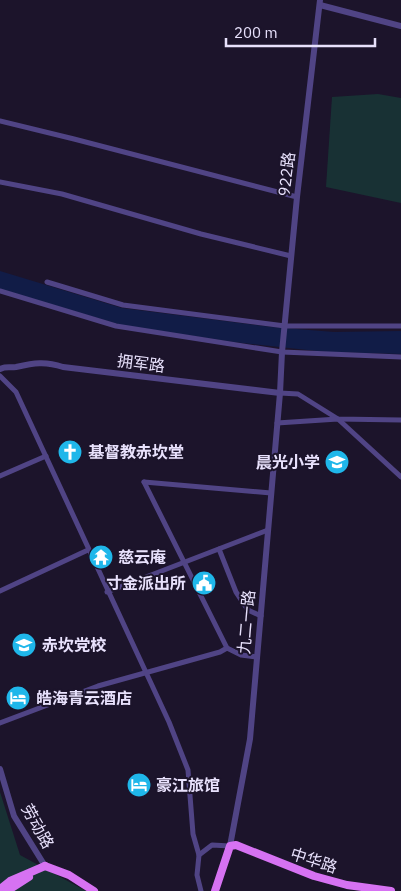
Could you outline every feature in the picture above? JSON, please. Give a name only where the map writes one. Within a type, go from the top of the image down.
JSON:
[{"type":"main road","name":"中华路","points":[[230,846],[236,845],[346,888],[391,891]]},
{"type":"main road","name":"九二一路","points":[[215,891],[230,846]]},
{"type":"main road","points":[[7,891],[45,866]]},
{"type":"main road","points":[[0,889],[10,881],[45,866],[69,875],[94,891]]},
{"type":"street","points":[[320,2],[401,26]]},
{"type":"street","name":"922路","points":[[282,352],[297,197],[320,2]]},
{"type":"street","points":[[0,121],[297,197]]},
{"type":"street","points":[[0,182],[62,194],[201,234],[291,256]]},
{"type":"street","points":[[47,282],[123,305],[285,326],[401,326]]},
{"type":"street","points":[[0,291],[116,326],[282,352],[401,357]]},
{"type":"street","name":"九二一路","points":[[230,846],[250,740],[282,352]]},
{"type":"street","name":"拥军路","points":[[0,368],[6,366],[13,368],[50,362],[63,368],[280,394]]},
{"type":"street","points":[[0,376],[16,392],[188,770],[193,834],[199,855],[197,875],[201,891]]},
{"type":"street","points":[[280,394],[298,394],[338,419],[401,477]]},
{"type":"street","points":[[277,423],[304,423],[338,419],[401,420]]},
{"type":"street","points":[[0,476],[46,456]]},
{"type":"street","points":[[257,657],[241,655],[227,648],[144,482],[271,493]]},
{"type":"street","points":[[107,592],[268,530]]},
{"type":"street","points":[[0,592],[88,550]]},
{"type":"street","points":[[218,550],[236,592],[248,610],[260,616]]},
{"type":"street","points":[[0,723],[98,686],[220,652],[227,648]]},
{"type":"street","name":"劳动路","points":[[0,769],[14,816],[45,866]]},
{"type":"street","points":[[199,855],[212,845],[230,846]]},
{"type":"green space","points":[[378,94],[401,98],[401,203],[326,187],[332,97]]},
{"type":"green space","points":[[0,792],[20,855],[86,891],[0,891]]},
{"type":"water","points":[[0,271],[122,308],[272,327],[334,332],[401,331],[401,354],[326,352],[233,342],[121,325],[0,289]]},
{"type":"place","name":"基督教赤坎堂","points":[[70,452]]},
{"type":"place","name":"晨光小学","points":[[337,462]]},
{"type":"place","name":"慈云庵","points":[[101,557]]},
{"type":"place","name":"寸金派出所","points":[[204,583]]},
{"type":"place","name":"赤坎党校","points":[[24,645]]},
{"type":"place","name":"皓海青云酒店","points":[[18,698]]},
{"type":"place","name":"豪江旅馆","points":[[139,785]]}]
